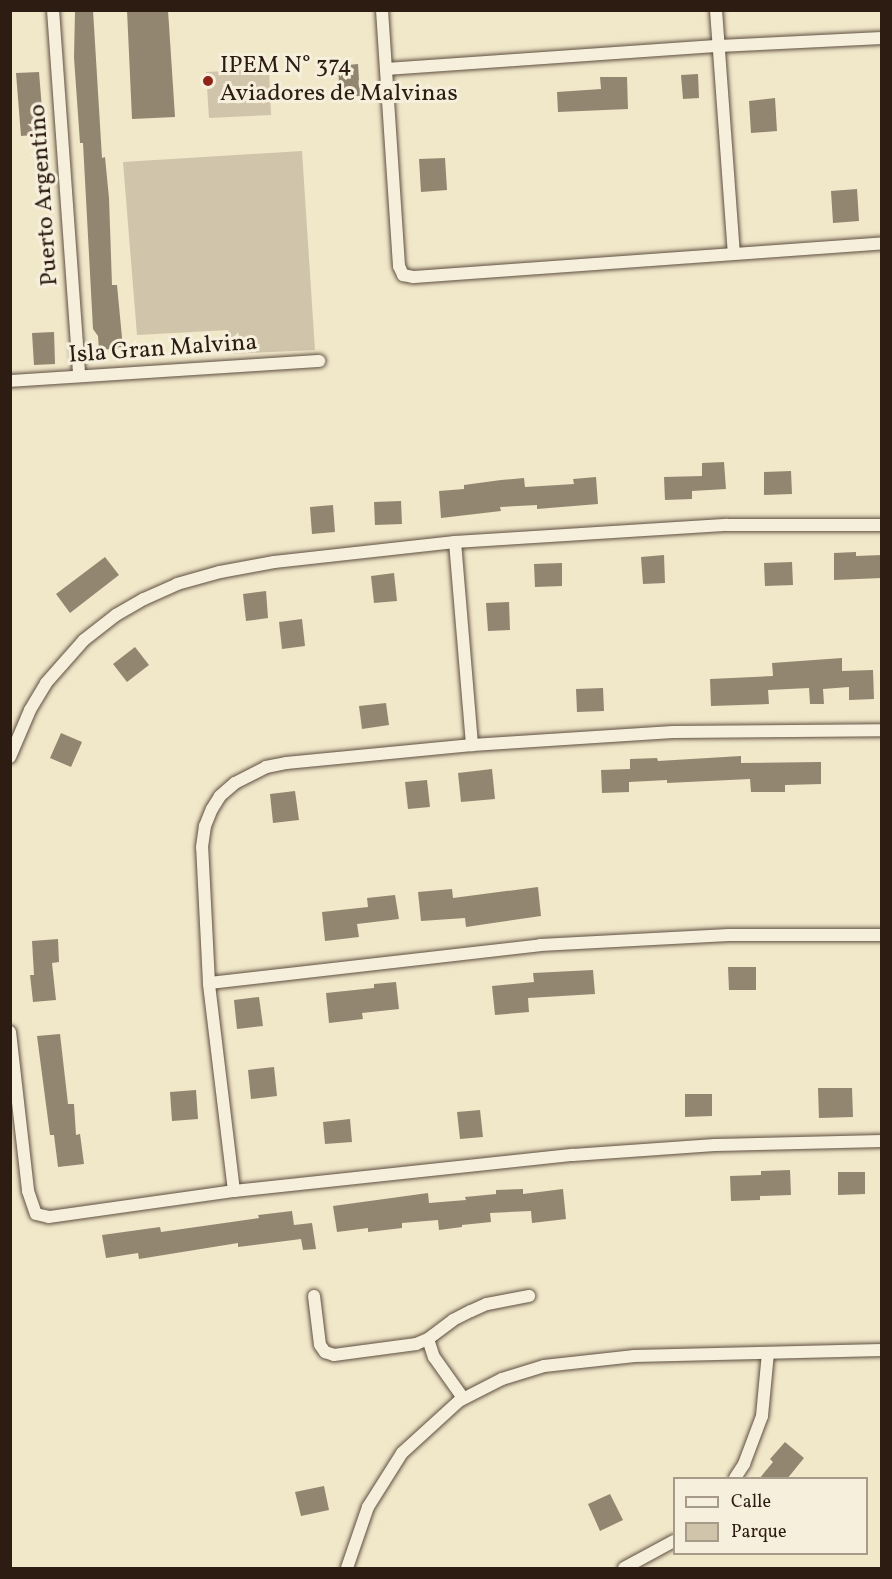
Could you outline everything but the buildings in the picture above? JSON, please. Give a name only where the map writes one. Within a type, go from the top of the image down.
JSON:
[{"type":"street","name":"Puerto Argentino","points":[[53,10],[79,376]]},
{"type":"street","points":[[382,10],[399,266],[403,275],[882,243]]},
{"type":"street","points":[[716,10],[734,253]]},
{"type":"street","points":[[386,69],[719,46],[882,38]]},
{"type":"street","name":"Isla Gran Malvina","points":[[10,381],[319,361]]},
{"type":"street","points":[[10,757],[30,710],[62,662],[116,615],[144,599],[177,584],[220,572],[274,562],[455,542],[727,525],[882,525]]},
{"type":"street","points":[[455,542],[472,745]]},
{"type":"street","points":[[234,1191],[209,983],[202,847],[205,826],[212,810],[220,796],[235,783],[266,767],[472,745],[673,732],[882,730]]},
{"type":"street","points":[[209,983],[540,945],[729,936],[882,934]]},
{"type":"street","points":[[10,1032],[28,1191],[36,1214],[60,1217],[234,1191],[573,1155],[715,1145],[882,1141]]},
{"type":"street","points":[[314,1296],[318,1339],[325,1352],[334,1355],[416,1344],[428,1339],[453,1320],[487,1304],[529,1296]]},
{"type":"street","points":[[428,1339],[434,1357],[463,1398]]},
{"type":"street","points":[[347,1569],[358,1531],[383,1479],[409,1446],[463,1398],[502,1379],[544,1366],[634,1356],[882,1350]]},
{"type":"street","points":[[736,1477],[744,1464],[762,1416],[768,1353]]},
{"type":"street","points":[[624,1569],[673,1542]]},
{"type":"green space","points":[[269,69],[271,115],[209,118],[206,72]]},
{"type":"green space","points":[[302,151],[315,350],[230,354],[228,330],[137,335],[123,162]]},
{"type":"place","name":"IPEM N° 374 Aviadores de Malvinas","points":[[208,81]]}]
